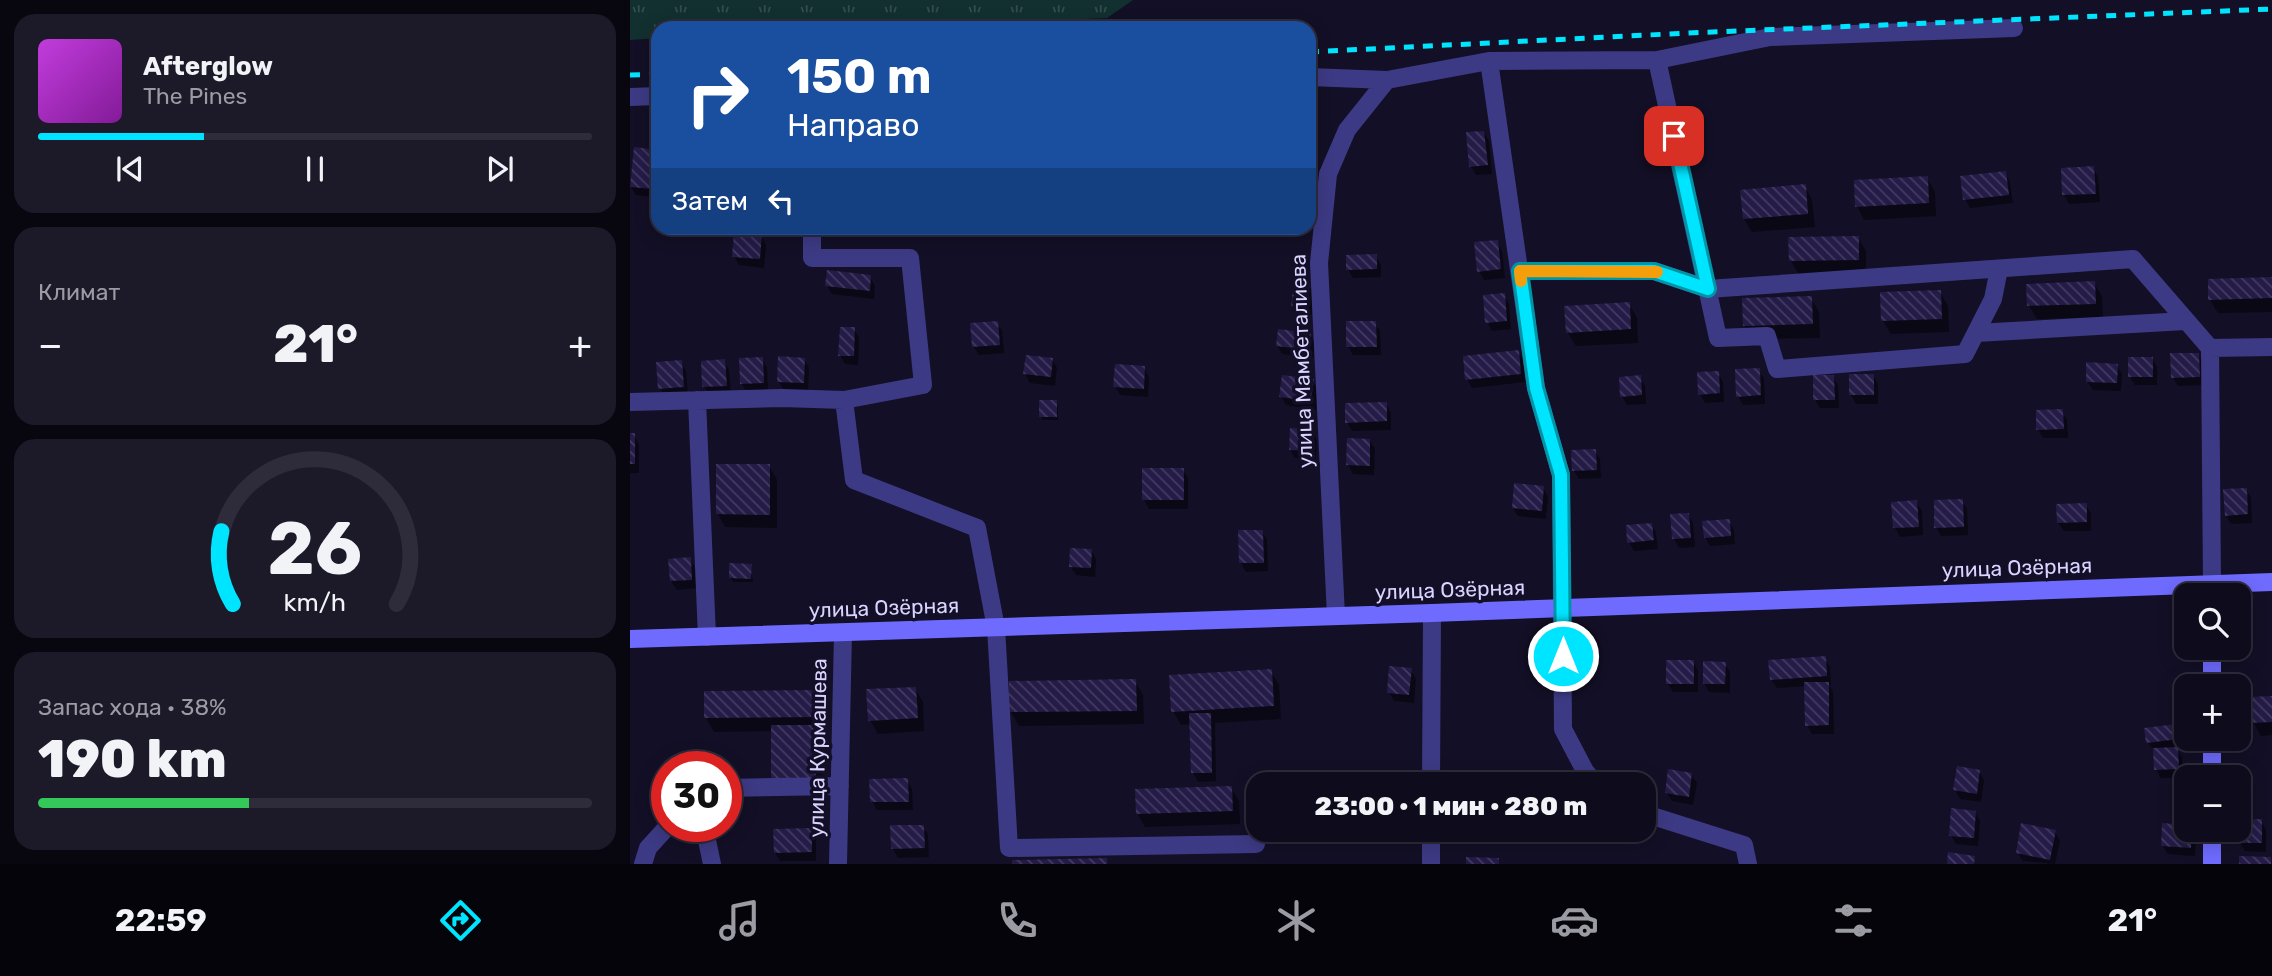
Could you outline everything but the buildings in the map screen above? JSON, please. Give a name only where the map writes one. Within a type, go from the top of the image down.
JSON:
[{"type":"street","points":[[1316,77],[1387,80],[1489,61],[1657,60],[1770,37],[2014,28]]},
{"type":"street","points":[[1657,60],[1718,338],[1767,336],[1777,369],[1965,354],[1993,299],[1999,269]]},
{"type":"street","points":[[1489,61],[1536,388],[1561,475],[1563,729],[1586,772]]},
{"type":"street","name":"улица Мамбеталиева","points":[[1336,616],[1319,263],[1328,174],[1347,130],[1387,80]]},
{"type":"street","points":[[630,97],[651,96]]},
{"type":"street","points":[[630,401],[782,398],[844,400],[923,385],[910,258],[812,258],[812,235]]},
{"type":"street","points":[[1520,271],[1654,271],[1708,289],[2133,259],[2210,348],[2212,583]]},
{"type":"street","points":[[1976,332],[2185,321]]},
{"type":"street","points":[[2210,348],[2272,347]]},
{"type":"street","points":[[697,400],[707,637]]},
{"type":"street","points":[[844,400],[854,480],[977,527],[996,628],[1009,848],[1256,844]]},
{"type":"street","name":"улица Озёрная","points":[[2251,584],[2272,582]]},
{"type":"street","name":"улица Озёрная","points":[[630,639],[2174,590]]},
{"type":"street","points":[[1431,772],[1432,613]]},
{"type":"street","name":"улица Курмашева","points":[[838,864],[843,632]]},
{"type":"street","points":[[742,788],[840,786]]},
{"type":"street","points":[[1656,817],[1744,845],[1748,864]]},
{"type":"street","points":[[643,864],[648,848],[653,842]]},
{"type":"street","points":[[707,842],[712,864]]},
{"type":"street","points":[[1431,842],[1431,864]]},
{"type":"street","points":[[2211,864],[2212,842]]},
{"type":"green space","points":[[630,0],[1133,0],[1107,18],[1037,21],[651,21],[651,38],[630,40]]},
{"type":"railway","points":[[1316,52],[2272,9]]},
{"type":"railway","points":[[630,75],[651,74]]},
{"type":"slow traffic","points":[[1521,281],[1520,271],[1657,272]]},
{"type":"route","points":[[1563,656],[1561,475],[1536,388],[1520,271],[1654,271],[1708,289],[1674,136]]}]
